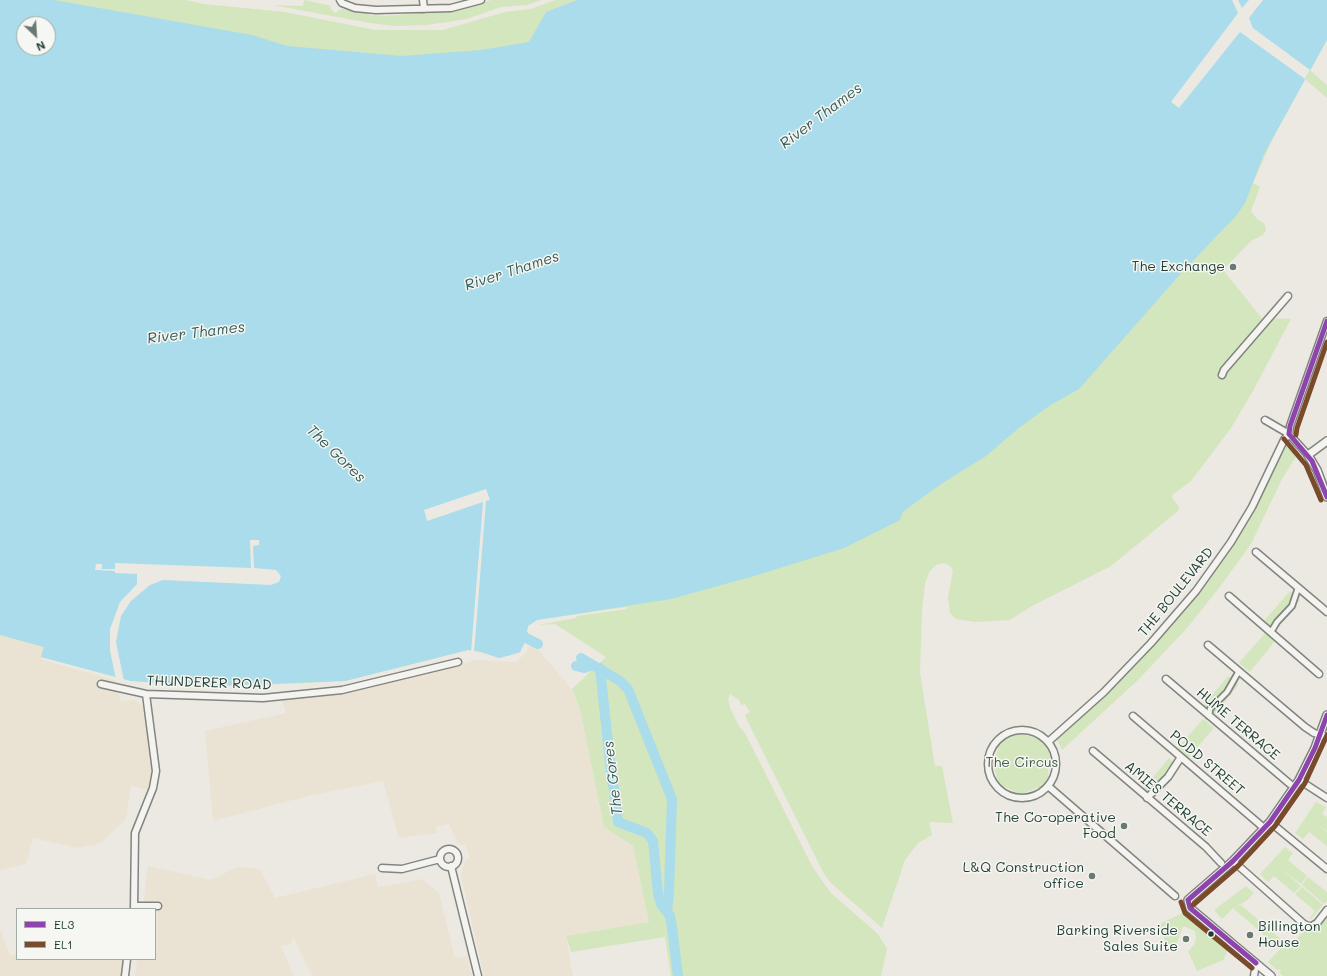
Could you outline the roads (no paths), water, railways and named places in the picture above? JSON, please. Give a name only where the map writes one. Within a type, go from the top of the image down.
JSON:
[{"type":"street","points":[[340,0],[342,4],[355,8],[376,10],[459,7],[480,0]]},
{"type":"street","points":[[423,0],[424,9]]},
{"type":"street","points":[[1222,375],[1224,370],[1288,296]]},
{"type":"street","name":"THE BOULEVARD","points":[[1048,742],[1104,692],[1151,643],[1196,591],[1231,542],[1248,514],[1284,440],[1289,434],[1290,426],[1327,321]]},
{"type":"street","points":[[1265,420],[1289,434],[1308,455],[1317,470],[1327,497]]},
{"type":"street","points":[[1308,455],[1327,441]]},
{"type":"street","points":[[1256,552],[1327,612]]},
{"type":"street","points":[[1271,632],[1277,622],[1292,606],[1298,588]]},
{"type":"street","points":[[1229,596],[1319,674]]},
{"type":"street","points":[[1208,646],[1306,727],[1324,736]]},
{"type":"street","name":"THUNDERER ROAD","points":[[101,684],[125,691],[146,694],[263,698],[342,690],[458,662]]},
{"type":"street","points":[[1209,716],[1210,709],[1227,692],[1239,671]]},
{"type":"street","name":"HUME TERRACE","points":[[1166,679],[1292,786]]},
{"type":"street","points":[[146,694],[156,771],[153,788],[135,833],[134,907],[158,906]]},
{"type":"street","points":[[1271,976],[1190,908],[1188,900],[1223,866],[1236,862],[1264,828],[1272,824],[1292,786],[1301,782],[1324,736],[1327,715]]},
{"type":"street","name":"PODD STREET","points":[[1133,716],[1264,828]]},
{"type":"street","points":[[1012,731],[1032,731],[1041,735],[1048,742],[1056,759],[1053,778],[1048,786],[1031,797],[1021,798],[1002,792],[995,785],[990,775],[988,763],[990,752],[995,743],[1012,731]]},
{"type":"street","name":"AMIES TERRACE","points":[[1093,751],[1206,847],[1223,866]]},
{"type":"street","points":[[1147,798],[1168,778],[1181,757]]},
{"type":"street","points":[[1301,782],[1327,798]]},
{"type":"street","points":[[1048,786],[1175,896]]},
{"type":"street","points":[[1272,824],[1327,869]]},
{"type":"street","points":[[447,847],[453,850],[457,856],[455,864],[451,866],[442,864],[440,859],[441,854],[447,847]]},
{"type":"street","points":[[382,868],[402,869],[440,859]]},
{"type":"street","points":[[1236,862],[1304,924],[1310,927],[1317,923],[1327,910]]},
{"type":"street","points":[[451,866],[478,976]]},
{"type":"street","points":[[125,976],[128,960]]},
{"type":"street","points":[[1254,976],[1256,963]]},
{"type":"water","name":"River Thames","points":[[0,0],[54,0],[252,35],[287,46],[402,56],[481,50],[529,42],[546,12],[577,0],[1327,0],[1327,40],[1264,154],[1245,203],[1236,216],[1183,271],[1079,389],[1049,406],[1020,427],[986,456],[944,482],[916,502],[903,512],[900,520],[844,548],[754,576],[671,599],[537,620],[528,626],[525,642],[520,652],[511,655],[499,658],[481,652],[468,650],[345,681],[212,686],[131,681],[41,657],[44,647],[0,635]]},
{"type":"waterway","name":"The Gores","points":[[517,629],[526,638],[538,644]]},
{"type":"waterway","name":"The Gores","points":[[581,658],[620,681],[628,689],[672,799],[667,912]]},
{"type":"waterway","name":"The Gores","points":[[576,666],[584,668],[593,665]]},
{"type":"waterway","name":"The Gores","points":[[600,668],[612,782],[618,822],[647,833],[653,841],[658,894],[661,904],[670,916],[678,976]]},
{"type":"place","name":"The Exchange","points":[[1233,267]]},
{"type":"place","name":"The Co-operative Food","points":[[1124,826]]},
{"type":"place","name":"L&Q Construction office","points":[[1092,876]]},
{"type":"place","name":"Billington House","points":[[1250,935]]},
{"type":"place","name":"Barking Riverside Sales Suite","points":[[1186,939]]},
{"type":"park label","name":"The Circus","points":[[1022,763]]}]
